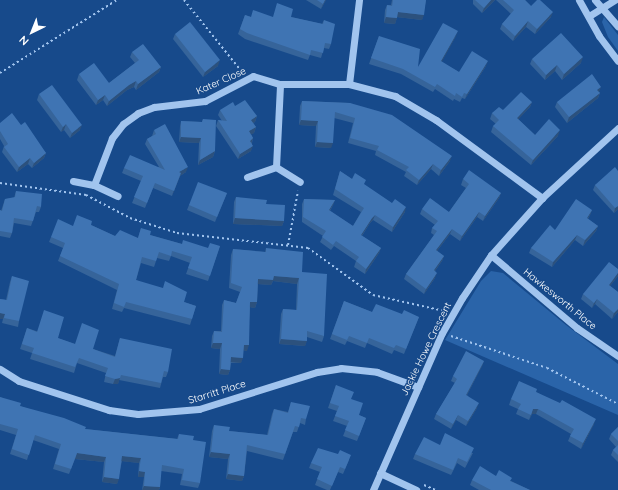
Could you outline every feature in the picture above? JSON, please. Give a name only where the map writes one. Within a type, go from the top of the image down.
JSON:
[{"type":"street","points":[[349,84],[359,0]]},
{"type":"street","points":[[579,0],[618,62]]},
{"type":"street","points":[[595,0],[618,26]]},
{"type":"street","points":[[589,16],[615,0]]},
{"type":"street","name":"Kater Close","points":[[94,186],[112,138],[123,124],[138,113],[154,107],[205,101],[253,76],[280,84],[349,84],[380,91],[410,103],[542,198]]},
{"type":"street","points":[[276,167],[280,84]]},
{"type":"street","name":"Jackie Howe Crescent","points":[[372,490],[418,387],[453,314],[491,255],[542,198],[618,128]]},
{"type":"street","points":[[248,177],[276,167]]},
{"type":"street","points":[[276,167],[300,182]]},
{"type":"street","points":[[73,181],[94,186],[118,196]]},
{"type":"street","name":"Hawkesworth Place","points":[[491,255],[577,328],[618,356]]},
{"type":"street","name":"Starritt Place","points":[[0,369],[20,381],[109,410],[138,414],[199,409],[317,372],[341,368],[377,372],[418,387]]},
{"type":"street","points":[[380,472],[416,490]]},
{"type":"path","points":[[0,73],[117,0]]},
{"type":"path","points":[[184,0],[248,79]]},
{"type":"path","points":[[288,245],[300,182]]},
{"type":"path","points":[[0,183],[86,195],[130,218],[177,233],[308,248],[373,294],[453,314]]},
{"type":"path","points":[[446,342],[452,329]]},
{"type":"path","points":[[449,335],[547,368],[618,404]]},
{"type":"path","points":[[421,483],[436,490]]},
{"type":"shaded area","points":[[604,17],[618,35],[618,51],[608,37],[602,22]]},
{"type":"shaded area","points":[[491,271],[503,273],[566,325],[618,364],[618,415],[445,340],[481,281]]},
{"type":"building","points":[[317,0],[325,0],[323,4]]},
{"type":"building","points":[[393,0],[426,0],[424,15],[398,12],[397,18],[386,17],[387,5],[392,6]]},
{"type":"building","points":[[475,0],[491,0],[484,8]]},
{"type":"building","points":[[503,0],[525,0],[531,6],[537,0],[540,0],[553,12],[537,29],[528,21],[515,36],[502,24],[514,10]]},
{"type":"building","points":[[277,3],[293,9],[291,17],[323,24],[324,20],[335,24],[331,44],[325,43],[323,53],[311,50],[310,55],[247,33],[240,29],[245,15],[251,17],[253,10],[273,17]]},
{"type":"building","points":[[190,22],[220,60],[205,72],[175,34]]},
{"type":"building","points":[[443,23],[458,31],[441,61],[459,72],[472,51],[488,61],[467,94],[464,93],[462,97],[456,93],[455,96],[437,84],[435,87],[403,69],[371,58],[379,36],[420,49],[418,67]]},
{"type":"building","points":[[561,33],[583,57],[564,74],[557,65],[546,75],[532,59]]},
{"type":"building","points":[[143,44],[161,67],[138,84],[136,81],[129,85],[109,101],[105,95],[98,100],[79,74],[94,63],[109,83],[139,60],[132,52]]},
{"type":"building","points":[[592,74],[601,87],[597,90],[600,93],[569,117],[557,102]]},
{"type":"building","points":[[52,85],[82,125],[72,133],[66,124],[63,127],[39,94]]},
{"type":"building","points":[[521,92],[532,102],[517,118],[535,135],[549,119],[560,130],[533,160],[493,126],[499,120],[492,113],[499,107],[503,110]]},
{"type":"building","points":[[245,100],[257,116],[251,120],[256,127],[249,131],[253,138],[250,141],[253,146],[240,154],[218,120],[227,121],[220,110],[233,102],[235,106]]},
{"type":"building","points":[[302,101],[350,103],[392,115],[452,156],[441,170],[433,164],[419,180],[406,170],[409,167],[377,150],[379,146],[350,138],[355,118],[335,112],[333,143],[317,142],[318,121],[301,120]]},
{"type":"building","points":[[12,113],[21,125],[25,122],[46,153],[34,163],[30,158],[19,167],[4,147],[8,144],[0,131],[0,123]]},
{"type":"building","points":[[203,119],[216,120],[215,151],[200,160],[201,138],[181,137],[181,121],[202,122]]},
{"type":"building","points":[[165,124],[188,167],[179,172],[181,173],[174,191],[155,183],[147,203],[134,197],[143,176],[124,168],[130,155],[165,170],[147,139],[156,134],[154,130]]},
{"type":"building","points":[[615,167],[618,171],[618,206],[615,208],[595,185]]},
{"type":"building","points":[[469,170],[501,193],[485,216],[479,212],[462,236],[452,229],[436,250],[444,256],[434,270],[437,273],[426,289],[406,274],[437,231],[432,228],[438,221],[422,209],[430,198],[449,212],[469,184],[463,179]]},
{"type":"building","points":[[340,171],[352,179],[355,173],[366,180],[364,184],[392,203],[395,199],[406,207],[393,227],[375,215],[361,235],[381,248],[366,269],[356,261],[359,257],[336,241],[333,245],[322,237],[326,231],[303,217],[304,199],[335,200],[329,210],[353,226],[364,208],[335,189]]},
{"type":"building","points":[[198,182],[227,193],[217,217],[189,205]]},
{"type":"building","points":[[16,191],[42,194],[41,207],[37,206],[33,221],[14,218],[12,233],[0,231],[0,210],[2,211],[5,199],[15,197]]},
{"type":"building","points":[[236,197],[267,200],[266,204],[285,205],[284,221],[235,218]]},
{"type":"building","points":[[576,199],[592,210],[587,218],[598,226],[585,240],[577,235],[553,262],[531,248],[550,225],[555,230]]},
{"type":"building","points":[[77,215],[92,221],[91,225],[115,236],[120,230],[138,238],[141,228],[151,231],[150,235],[182,244],[183,240],[208,248],[210,243],[220,246],[210,276],[188,268],[192,257],[172,251],[171,256],[159,252],[156,261],[142,257],[136,280],[163,288],[165,281],[187,292],[184,302],[196,306],[192,319],[126,302],[124,307],[114,303],[119,284],[60,256],[65,243],[51,237],[58,219],[73,226]]},
{"type":"building","points":[[266,248],[303,252],[302,272],[327,274],[324,336],[307,331],[307,341],[281,339],[283,309],[297,310],[299,278],[274,276],[273,280],[258,279],[257,302],[250,302],[249,345],[244,345],[243,358],[231,357],[230,370],[221,369],[222,343],[213,343],[214,331],[222,332],[224,300],[236,303],[242,287],[231,283],[233,249],[266,252]]},
{"type":"building","points":[[609,262],[618,269],[618,273],[609,285],[618,292],[618,309],[614,313],[597,299],[594,303],[583,294]]},
{"type":"building","points":[[12,276],[29,281],[19,321],[4,318],[5,314],[0,313],[0,299],[7,300]]},
{"type":"building","points":[[344,301],[372,312],[376,304],[402,314],[404,310],[419,317],[406,349],[396,345],[394,348],[369,338],[367,343],[349,336],[347,340],[332,334]]},
{"type":"building","points":[[44,310],[64,317],[58,338],[75,344],[82,323],[99,330],[93,349],[115,357],[120,338],[172,349],[168,372],[164,371],[161,383],[121,375],[120,378],[115,379],[105,376],[108,368],[79,358],[75,367],[32,353],[34,348],[22,344],[27,328],[37,332]]},
{"type":"building","points":[[466,351],[484,361],[466,395],[479,403],[468,421],[458,415],[453,424],[436,414],[457,379],[453,376]]},
{"type":"building","points":[[519,381],[537,389],[536,392],[560,403],[562,400],[596,419],[583,443],[570,436],[574,429],[538,409],[533,409],[531,415],[518,409],[521,404],[511,399]]},
{"type":"building","points":[[336,385],[354,392],[351,399],[363,403],[359,415],[366,418],[359,436],[345,430],[349,421],[335,416],[339,406],[330,403]]},
{"type":"building","points":[[0,397],[21,403],[20,406],[64,418],[86,427],[85,429],[178,439],[179,434],[194,436],[193,440],[206,442],[200,483],[182,480],[184,469],[162,465],[160,487],[144,486],[145,472],[139,471],[141,458],[122,456],[119,479],[104,477],[106,457],[77,453],[71,469],[55,464],[61,444],[35,435],[29,455],[12,449],[18,429],[0,424]]},
{"type":"building","points":[[291,402],[310,406],[306,419],[301,418],[299,427],[295,426],[285,454],[247,445],[244,476],[228,474],[230,454],[211,452],[214,425],[230,427],[229,431],[268,435],[274,409],[288,413]]},
{"type":"building","points":[[618,427],[618,441],[611,434]]},
{"type":"building","points":[[445,433],[474,448],[467,462],[458,458],[453,470],[415,454],[424,437],[440,445]]},
{"type":"building","points":[[618,445],[618,455],[613,450]]},
{"type":"building","points":[[318,448],[338,454],[340,450],[351,455],[345,469],[340,467],[332,486],[317,479],[322,467],[311,463]]},
{"type":"building","points":[[480,466],[496,476],[499,470],[512,478],[510,481],[530,490],[491,490],[472,480]]}]
